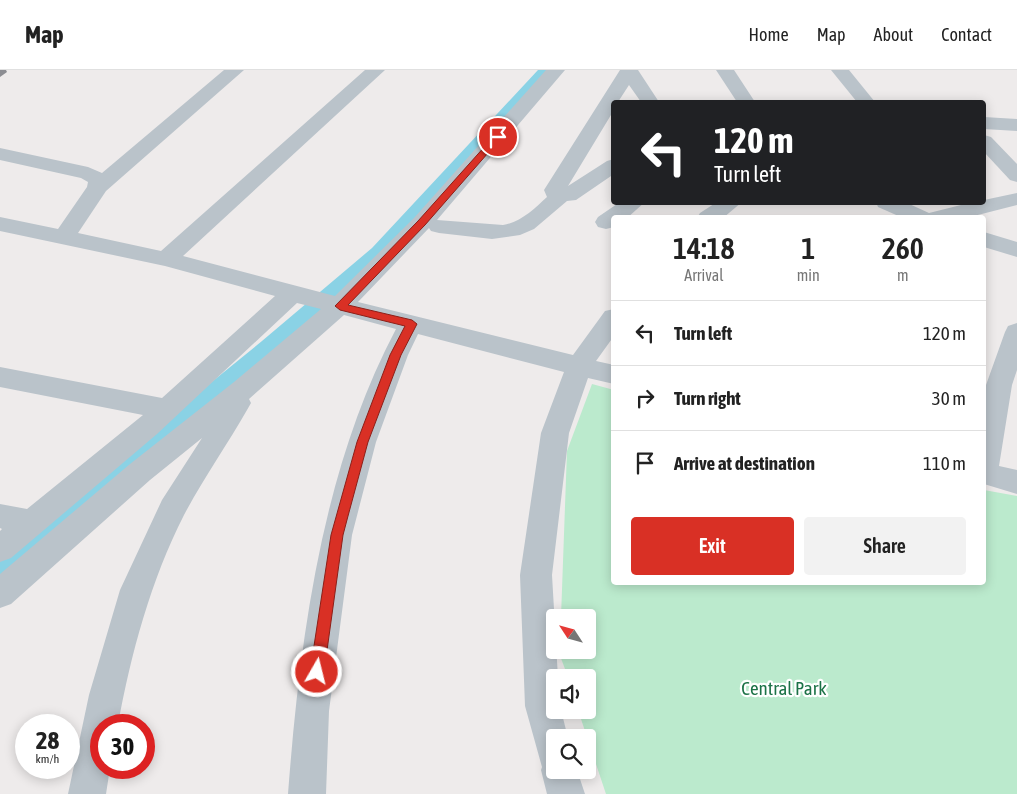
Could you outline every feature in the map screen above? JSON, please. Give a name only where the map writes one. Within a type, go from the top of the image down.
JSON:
[{"type":"street","points":[[64,238],[98,187],[235,70]]},
{"type":"street","points":[[166,259],[376,70]]},
{"type":"street","points":[[0,594],[140,472],[256,378],[336,305],[422,223],[556,70]]},
{"type":"street","points":[[725,70],[745,100]]},
{"type":"street","points":[[840,70],[864,100]]},
{"type":"street","points":[[561,196],[556,194],[555,190],[629,71],[649,100]]},
{"type":"street","points":[[986,123],[1017,125]]},
{"type":"street","points":[[986,143],[1017,176]]},
{"type":"street","points":[[0,154],[88,173],[98,180],[98,187]]},
{"type":"street","points":[[439,226],[488,231],[519,228],[532,221],[561,196],[568,195],[611,167]]},
{"type":"street","points":[[949,215],[1017,200]]},
{"type":"street","points":[[616,215],[630,205]]},
{"type":"street","points":[[712,215],[728,205]]},
{"type":"street","points":[[893,205],[915,215]]},
{"type":"street","points":[[606,222],[611,218]]},
{"type":"street","points":[[0,245],[10,226],[166,259],[336,305],[611,374]]},
{"type":"street","points":[[986,240],[1017,250]]},
{"type":"street","points":[[0,548],[167,409],[293,293]]},
{"type":"street","points":[[548,729],[542,706],[536,575],[555,433],[579,366],[611,320]]},
{"type":"street","points":[[307,794],[312,711],[337,535],[362,442],[395,355],[412,324]]},
{"type":"street","points":[[986,462],[1000,385],[1016,338]]},
{"type":"street","points":[[0,377],[167,409]]},
{"type":"street","points":[[87,794],[106,695],[136,590],[172,509],[229,414],[256,378]]},
{"type":"street","points":[[986,474],[1017,482]]},
{"type":"street","points":[[0,516],[31,523]]},
{"type":"street","points":[[562,779],[566,794]]},
{"type":"green space","name":"Central Park","points":[[592,384],[611,389],[611,585],[986,585],[986,490],[1017,496],[1017,794],[606,794],[596,764],[596,729],[584,729],[581,719],[596,719],[596,669],[565,669],[561,659],[596,659],[596,609],[561,609],[567,451]]},
{"type":"waterway","points":[[0,570],[270,346],[379,252],[546,70]]},
{"type":"route","points":[[317,672],[337,535],[362,442],[395,355],[412,324],[340,306],[422,223],[498,137]]}]
